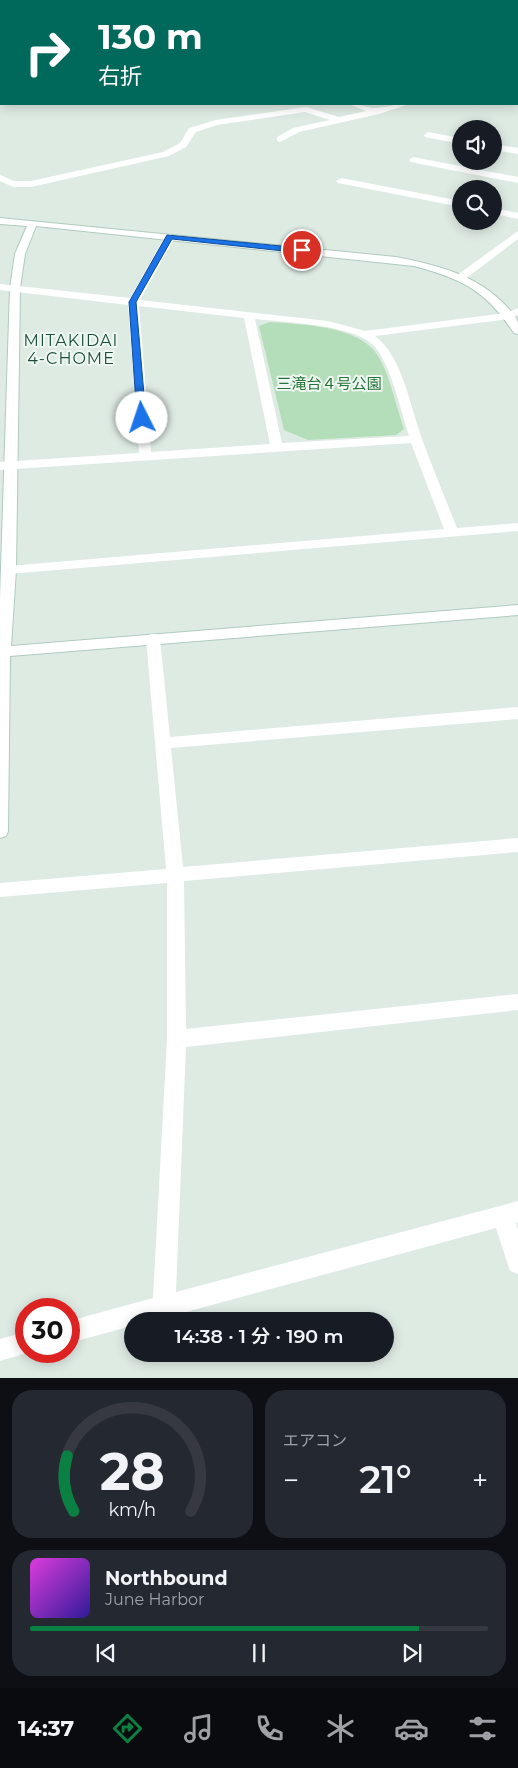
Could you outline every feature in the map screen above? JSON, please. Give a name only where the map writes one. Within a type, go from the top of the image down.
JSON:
[{"type":"street","points":[[266,105],[280,112]]},
{"type":"street","points":[[356,105],[376,112]]},
{"type":"street","points":[[280,139],[296,130],[402,105]]},
{"type":"street","points":[[2,181],[13,184],[31,184],[166,154],[185,144],[192,130],[216,123],[244,120],[306,108],[339,120]]},
{"type":"street","points":[[428,134],[452,139]]},
{"type":"street","points":[[502,148],[518,151]]},
{"type":"street","points":[[413,160],[518,180]]},
{"type":"street","points":[[340,181],[452,202]]},
{"type":"street","points":[[502,213],[518,216]]},
{"type":"street","points":[[1,220],[396,260],[428,266],[460,278],[485,292],[514,314],[518,331]]},
{"type":"street","points":[[0,831],[2,652],[9,570],[4,550],[5,466],[17,264],[24,238],[33,223]]},
{"type":"street","points":[[460,278],[518,234]]},
{"type":"street","points":[[145,456],[132,302],[170,237]]},
{"type":"street","points":[[0,287],[328,324],[365,334],[378,343],[391,363],[416,440],[452,532]]},
{"type":"street","points":[[249,314],[277,447]]},
{"type":"street","points":[[365,334],[514,314]]},
{"type":"street","points":[[5,466],[277,447],[416,440]]},
{"type":"street","points":[[9,570],[518,527]]},
{"type":"street","points":[[2,652],[518,610]]},
{"type":"street","points":[[153,640],[177,899],[177,1039],[164,1307]]},
{"type":"street","points":[[163,744],[518,713]]},
{"type":"street","points":[[0,890],[518,845]]},
{"type":"street","points":[[177,1039],[518,1002]]},
{"type":"street","points":[[80,1329],[510,1214],[518,1263]]},
{"type":"street","points":[[0,1350],[15,1346]]},
{"type":"green space","name":"三滝台４号公園","points":[[270,322],[331,329],[360,339],[372,348],[380,359],[387,376],[404,429],[396,435],[308,440],[284,430],[259,326]]},
{"type":"district","name":"MITAKIDAI 4-CHOME","points":[[71,349]]},
{"type":"route","points":[[142,418],[132,302],[170,237],[302,250]]}]
